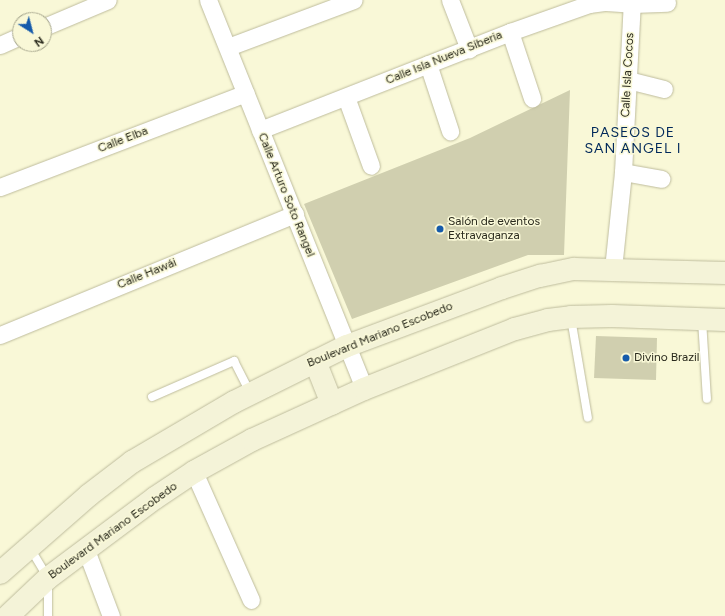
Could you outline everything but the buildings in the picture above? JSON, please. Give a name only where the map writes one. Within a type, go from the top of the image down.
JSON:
[{"type":"street","points":[[52,23],[108,0]]},
{"type":"street","name":"Calle Arturo Soto Rangel","points":[[208,0],[364,389]]},
{"type":"street","points":[[228,47],[354,0]]},
{"type":"street","points":[[450,0],[469,49]]},
{"type":"street","name":"Calle Isla Nueva Siberia","points":[[260,130],[510,32],[589,4],[606,2],[667,3]]},
{"type":"street","name":"Calle Isla Cocos","points":[[613,269],[623,172],[632,2]]},
{"type":"street","points":[[510,32],[532,98]]},
{"type":"street","points":[[0,45],[12,40]]},
{"type":"street","points":[[428,64],[450,131]]},
{"type":"street","points":[[628,80],[664,89]]},
{"type":"street","name":"Calle Elba","points":[[0,187],[246,93]]},
{"type":"street","points":[[346,97],[371,166]]},
{"type":"street","points":[[623,172],[661,179]]},
{"type":"street","name":"Calle Hawái","points":[[0,334],[295,214]]},
{"type":"street","name":"Boulevard Mariano Escobedo","points":[[0,573],[88,495],[132,462],[251,394],[347,346],[458,303],[540,276],[574,269],[725,273]]},
{"type":"street","name":"Boulevard Mariano Escobedo","points":[[8,616],[48,578],[155,498],[194,472],[252,440],[364,389],[516,329],[548,320],[571,317],[612,316],[725,320]]},
{"type":"street","points":[[315,361],[332,404]]},
{"type":"street","points":[[194,472],[251,600]]},
{"type":"street","points":[[86,550],[111,616]]},
{"type":"lane","points":[[571,317],[588,418]]},
{"type":"lane","points":[[702,319],[707,399]]},
{"type":"lane","points":[[152,397],[234,361],[251,394]]},
{"type":"lane","points":[[30,548],[48,578],[48,616]]},
{"type":"place","name":"Salón de eventos Extravaganza","points":[[440,229]]},
{"type":"place","name":"Divino Brazil","points":[[626,358]]},
{"type":"district","name":"PASEOS DE SAN ANGEL I","points":[[633,142]]}]
